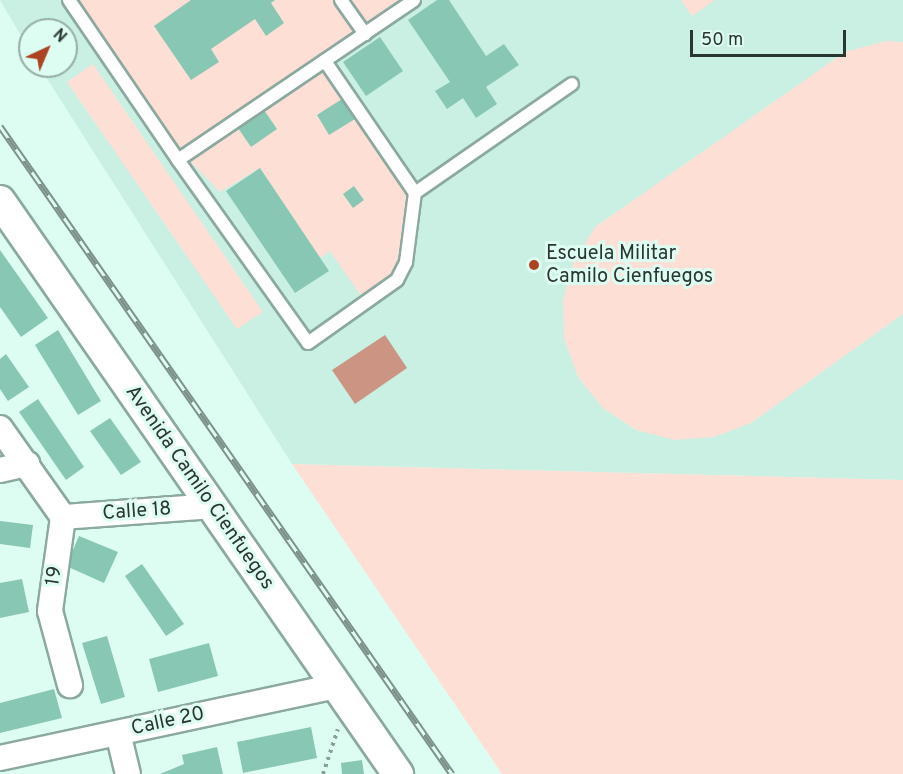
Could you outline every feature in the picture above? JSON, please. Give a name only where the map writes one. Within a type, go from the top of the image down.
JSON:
[{"type":"street","name":"Avenida Camilo Cienfuegos","points":[[0,201],[398,774]]},
{"type":"street","points":[[0,428],[63,518]]},
{"type":"street","points":[[0,470],[27,464]]},
{"type":"street","name":"Calle 18","points":[[63,518],[212,506]]},
{"type":"street","name":"19","points":[[63,518],[50,611],[70,685]]},
{"type":"street","name":"Calle 20","points":[[0,759],[118,733],[340,691]]},
{"type":"street","points":[[118,733],[128,774]]},
{"type":"lane","points":[[69,0],[178,160],[308,343],[397,280],[406,262],[414,193],[325,61]]},
{"type":"lane","points":[[341,0],[364,34]]},
{"type":"lane","points":[[178,160],[414,0]]},
{"type":"lane","points":[[414,193],[572,84]]},
{"type":"path","points":[[323,774],[340,691]]},
{"type":"shaded area","name":"Escuela Militar Camilo Cienfuegos","points":[[0,0],[903,0],[903,480],[292,464],[47,78],[78,78],[78,18],[18,18],[18,31]]},
{"type":"shaded area","points":[[67,0],[414,0],[325,61],[415,193],[397,280],[365,302],[330,251],[320,258],[260,168],[220,192],[185,156],[178,166]]},
{"type":"shaded area","points":[[681,0],[715,0],[692,16]]},
{"type":"shaded area","points":[[886,41],[903,42],[903,314],[751,423],[714,437],[675,440],[636,430],[603,408],[578,377],[564,338],[563,300],[574,262],[595,227],[845,52]]},
{"type":"shaded area","points":[[93,64],[263,312],[237,329],[67,82],[78,78],[78,74]]},
{"type":"shaded area","points":[[385,335],[407,368],[355,404],[332,370]]},
{"type":"shaded area","points":[[292,464],[903,480],[903,774],[502,774]]},
{"type":"building","points":[[191,0],[275,0],[271,3],[284,23],[266,36],[255,19],[211,49],[219,62],[191,80],[154,26]]},
{"type":"building","points":[[437,0],[449,0],[486,56],[504,44],[519,65],[486,87],[497,104],[476,118],[463,98],[447,109],[435,91],[450,82],[408,20]]},
{"type":"building","points":[[380,37],[403,71],[366,96],[343,62]]},
{"type":"building","points":[[342,99],[355,119],[329,135],[317,115]]},
{"type":"building","points":[[264,110],[277,129],[251,147],[238,128]]},
{"type":"building","points":[[260,168],[329,271],[295,293],[226,191]]},
{"type":"building","points":[[354,186],[364,200],[353,208],[343,194]]},
{"type":"building","points":[[0,250],[48,318],[21,337],[0,307]]},
{"type":"building","points":[[58,330],[101,401],[78,415],[35,345]]},
{"type":"building","points":[[6,354],[29,387],[8,401],[0,389],[0,359]]},
{"type":"building","points":[[38,399],[84,467],[66,480],[19,412]]},
{"type":"building","points":[[110,418],[141,462],[121,475],[90,431]]},
{"type":"building","points":[[0,521],[33,525],[30,548],[0,544]]},
{"type":"building","points":[[79,536],[118,552],[104,583],[66,566]]},
{"type":"building","points":[[142,564],[184,624],[166,636],[125,576]]},
{"type":"building","points":[[22,579],[29,612],[0,618],[0,583]]},
{"type":"building","points":[[107,636],[125,697],[101,704],[82,643]]},
{"type":"building","points":[[209,643],[218,676],[158,692],[149,659]]},
{"type":"building","points":[[54,689],[62,718],[0,733],[0,703]]},
{"type":"building","points":[[311,727],[317,758],[243,773],[237,742]]},
{"type":"building","points":[[217,747],[223,774],[160,774],[184,764],[182,755]]},
{"type":"building","points":[[362,760],[364,774],[342,774],[341,763]]},
{"type":"railway","points":[[0,126],[452,774]]},
{"type":"place","name":"Escuela Militar Camilo Cienfuegos","points":[[534,265]]}]
